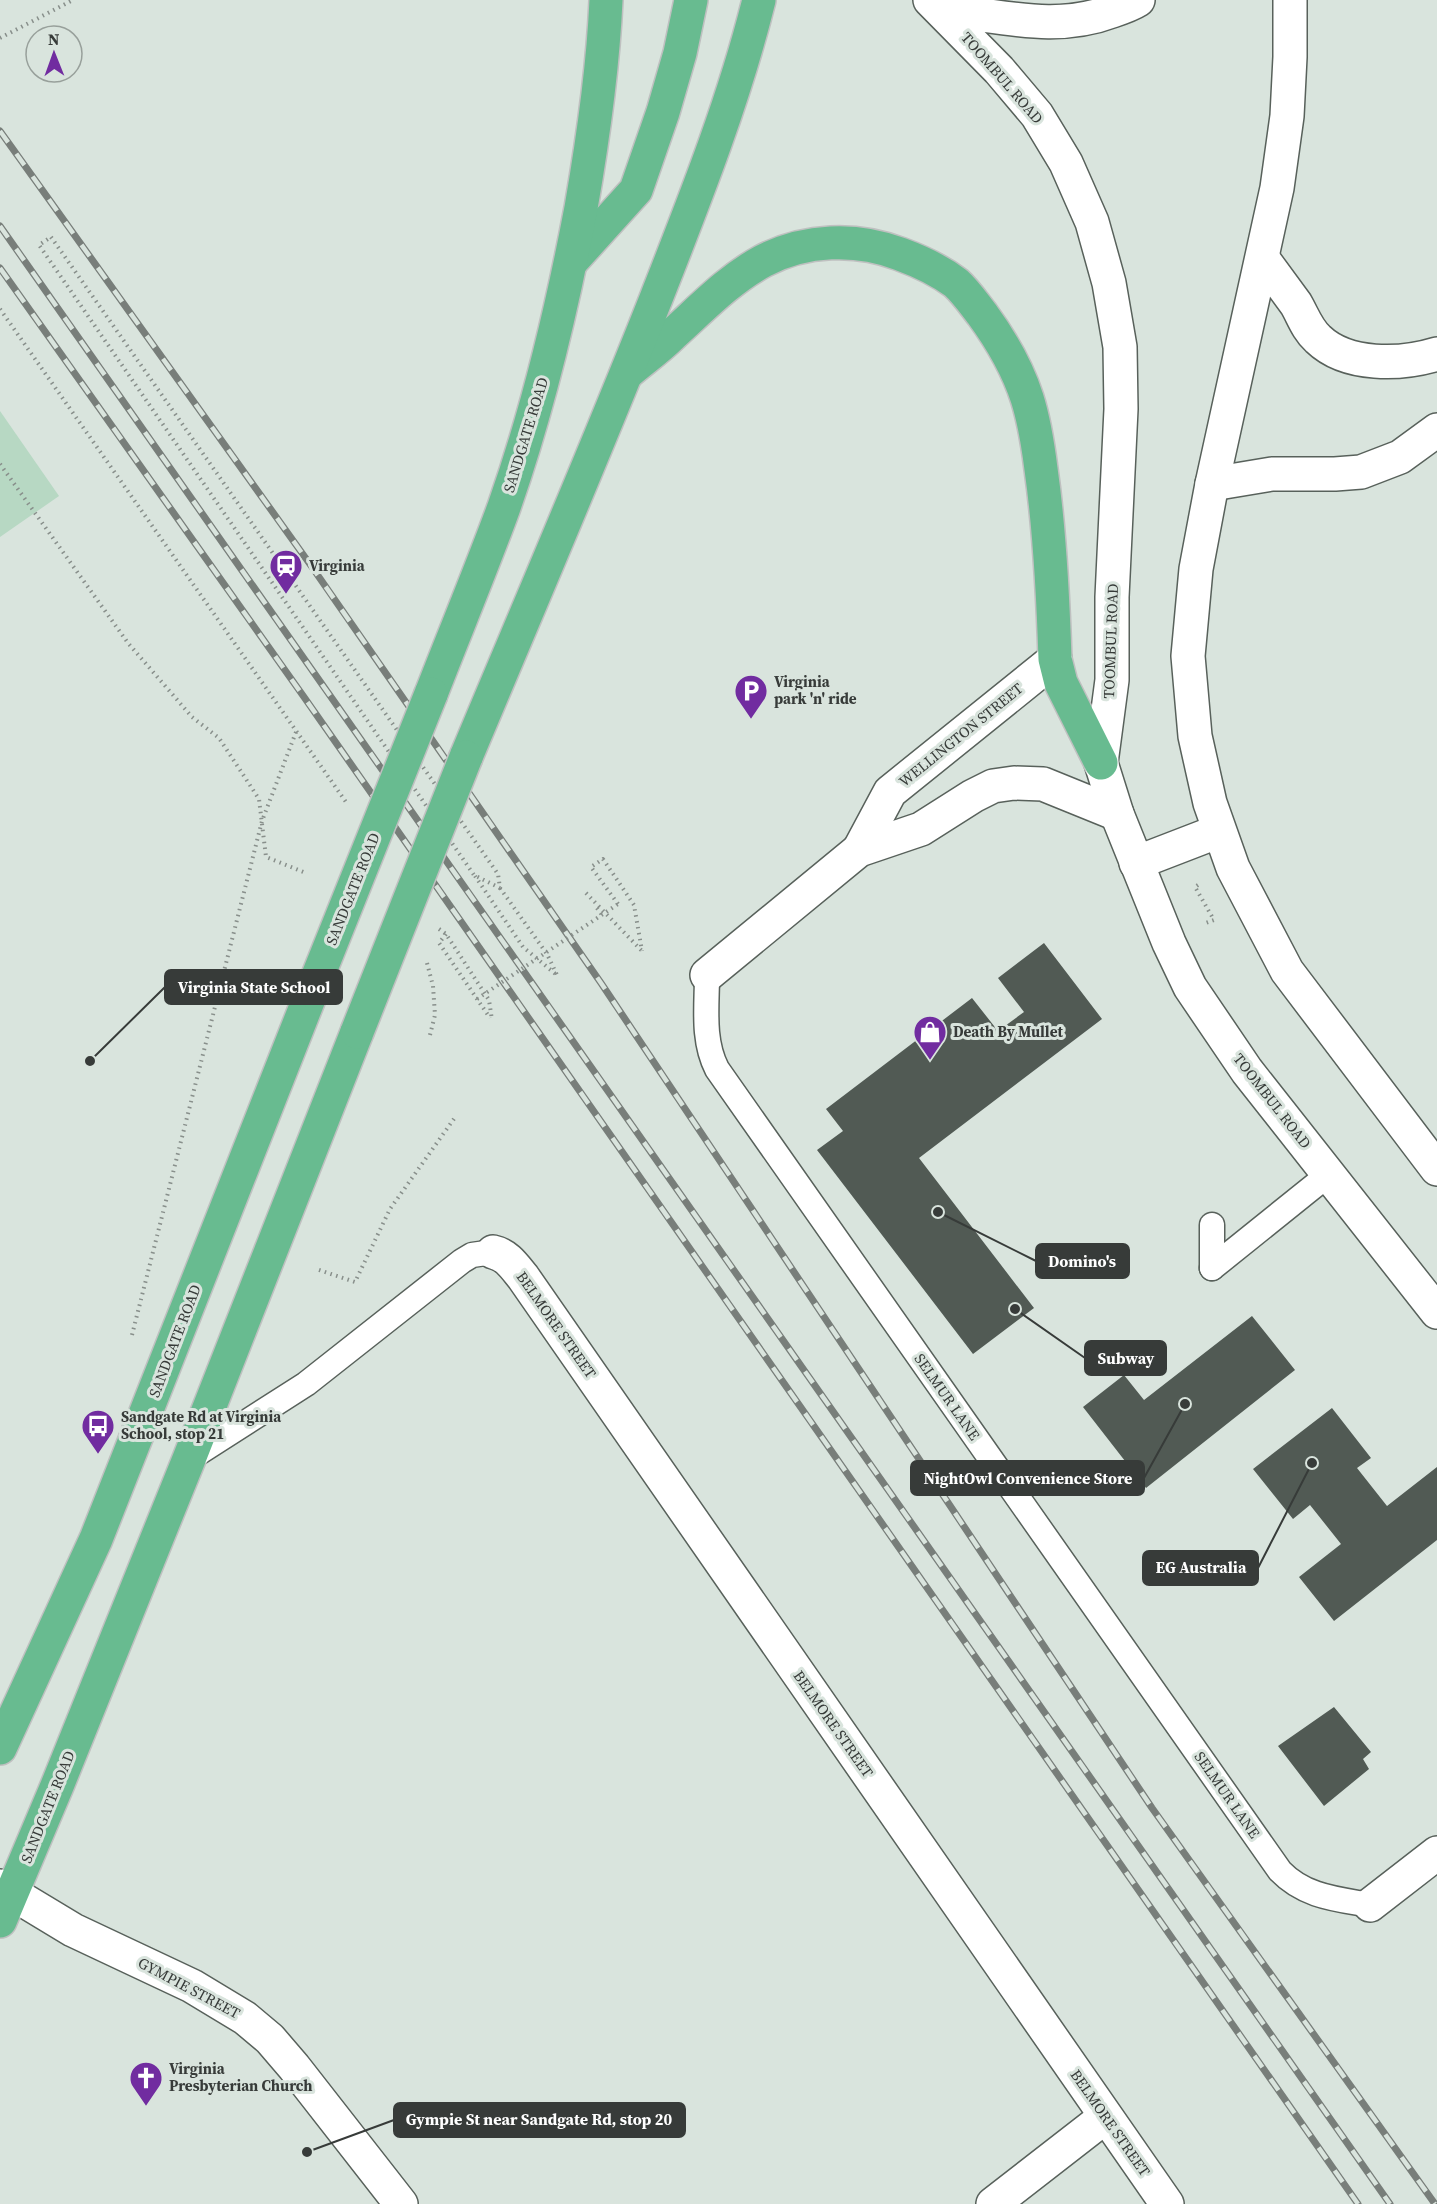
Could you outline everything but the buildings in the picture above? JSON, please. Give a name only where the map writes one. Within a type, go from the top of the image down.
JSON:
[{"type":"highway","name":"SANDGATE ROAD","points":[[0,1748],[96,1539],[503,508],[543,382],[571,262],[597,104],[605,33],[606,0]]},
{"type":"highway","points":[[571,262],[636,190],[663,112],[680,53],[691,0]]},
{"type":"highway","name":"SANDGATE ROAD","points":[[4,1901],[189,1459],[466,757],[627,373],[696,196],[759,0]]},
{"type":"highway","points":[[627,373],[670,338],[713,296],[738,277],[765,260],[796,249],[828,243],[853,243],[881,247],[935,269],[956,284],[994,330],[1011,358],[1028,399],[1047,507],[1055,659],[1061,683],[1101,764]]},
{"type":"street","points":[[936,5],[1002,8],[1028,22],[1059,23],[1093,18],[1138,0]]},
{"type":"street","points":[[1290,0],[1287,116],[1277,188],[1212,484],[1196,569],[1188,656],[1195,736],[1219,831],[1233,868],[1287,971],[1437,1169]]},
{"type":"street","name":"TOOMBUL ROAD","points":[[936,5],[999,70],[1037,115],[1066,163],[1092,222],[1109,282],[1120,347],[1121,409],[1112,597],[1112,680],[1101,764],[1117,814],[1169,943],[1190,987],[1247,1071],[1437,1312]]},
{"type":"street","points":[[1263,259],[1297,306],[1305,323],[1318,339],[1333,350],[1378,362],[1403,361],[1437,354]]},
{"type":"street","points":[[1212,484],[1272,474],[1361,472],[1400,457],[1437,430]]},
{"type":"street","name":"WELLINGTON STREET","points":[[859,850],[890,792],[1055,659]]},
{"type":"street","name":"WELLINGTON STREET","points":[[707,975],[859,850],[921,829],[993,786],[1014,783],[1043,784],[1117,814]]},
{"type":"street","points":[[1136,863],[1219,831]]},
{"type":"street","name":"BELMORE STREET","points":[[493,1252],[501,1254],[512,1263],[523,1277],[1167,2204]]},
{"type":"street","points":[[1370,1905],[1437,1853]]},
{"type":"street","name":"GYMPIE STREET","points":[[4,1901],[73,1929],[192,1986],[245,2018],[270,2039],[294,2067],[401,2204]]},
{"type":"street","points":[[993,2204],[1105,2117]]},
{"type":"lane","name":"SELMUR LANE","points":[[707,975],[707,1037],[709,1054],[717,1068],[1280,1871],[1291,1882],[1311,1893],[1370,1905]]},
{"type":"lane","points":[[1212,1225],[1212,1268],[1329,1174]]},
{"type":"lane","points":[[189,1459],[306,1384],[462,1261],[472,1255],[493,1252]]},
{"type":"path","points":[[0,38],[73,0]]},
{"type":"path","points":[[474,874],[500,888],[547,954],[558,976],[523,947],[39,245],[51,237],[498,874],[500,888]]},
{"type":"path","points":[[0,309],[351,810]]},
{"type":"path","points":[[0,464],[128,643],[192,717],[219,738],[259,799],[266,857],[306,873]]},
{"type":"path","points":[[132,1338],[262,821],[296,732]]},
{"type":"path","points":[[477,999],[547,954],[602,915],[618,904],[591,867],[603,859],[634,905],[642,951],[586,893],[602,915]]},
{"type":"path","points":[[1203,924],[1214,920],[1195,887],[1204,882]]},
{"type":"path","points":[[438,928],[446,934],[489,1000],[492,1020],[440,943],[446,934]]},
{"type":"path","points":[[427,957],[433,986],[435,1015],[429,1039]]},
{"type":"path","points":[[319,1270],[355,1282],[390,1209],[456,1116]]},
{"type":"green space","points":[[0,411],[59,496],[0,537]]},
{"type":"railway","points":[[0,131],[312,567],[601,983],[1152,1808],[1435,2204]]},
{"type":"railway","points":[[0,226],[1390,2204]]},
{"type":"railway","points":[[0,268],[304,697],[1358,2204]]},
{"type":"place","name":"Virginia","points":[[286,595]]},
{"type":"place","name":"Virginia park 'n' ride","points":[[751,720]]},
{"type":"place","name":"Virginia State School","points":[[90,1061]]},
{"type":"place","name":"Death By Mullet","points":[[930,1061]]},
{"type":"place","name":"Domino's","points":[[938,1212]]},
{"type":"place","name":"Subway","points":[[1015,1309]]},
{"type":"place","name":"NightOwl Convenience Store","points":[[1185,1404]]},
{"type":"place","name":"Sandgate Rd at Virginia School, stop 21","points":[[98,1455]]},
{"type":"place","name":"EG Australia","points":[[1312,1463]]},
{"type":"place","name":"Virginia Presbyterian Church","points":[[146,2107]]},
{"type":"place","name":"Gympie St near Sandgate Rd, stop 20","points":[[307,2152]]}]
